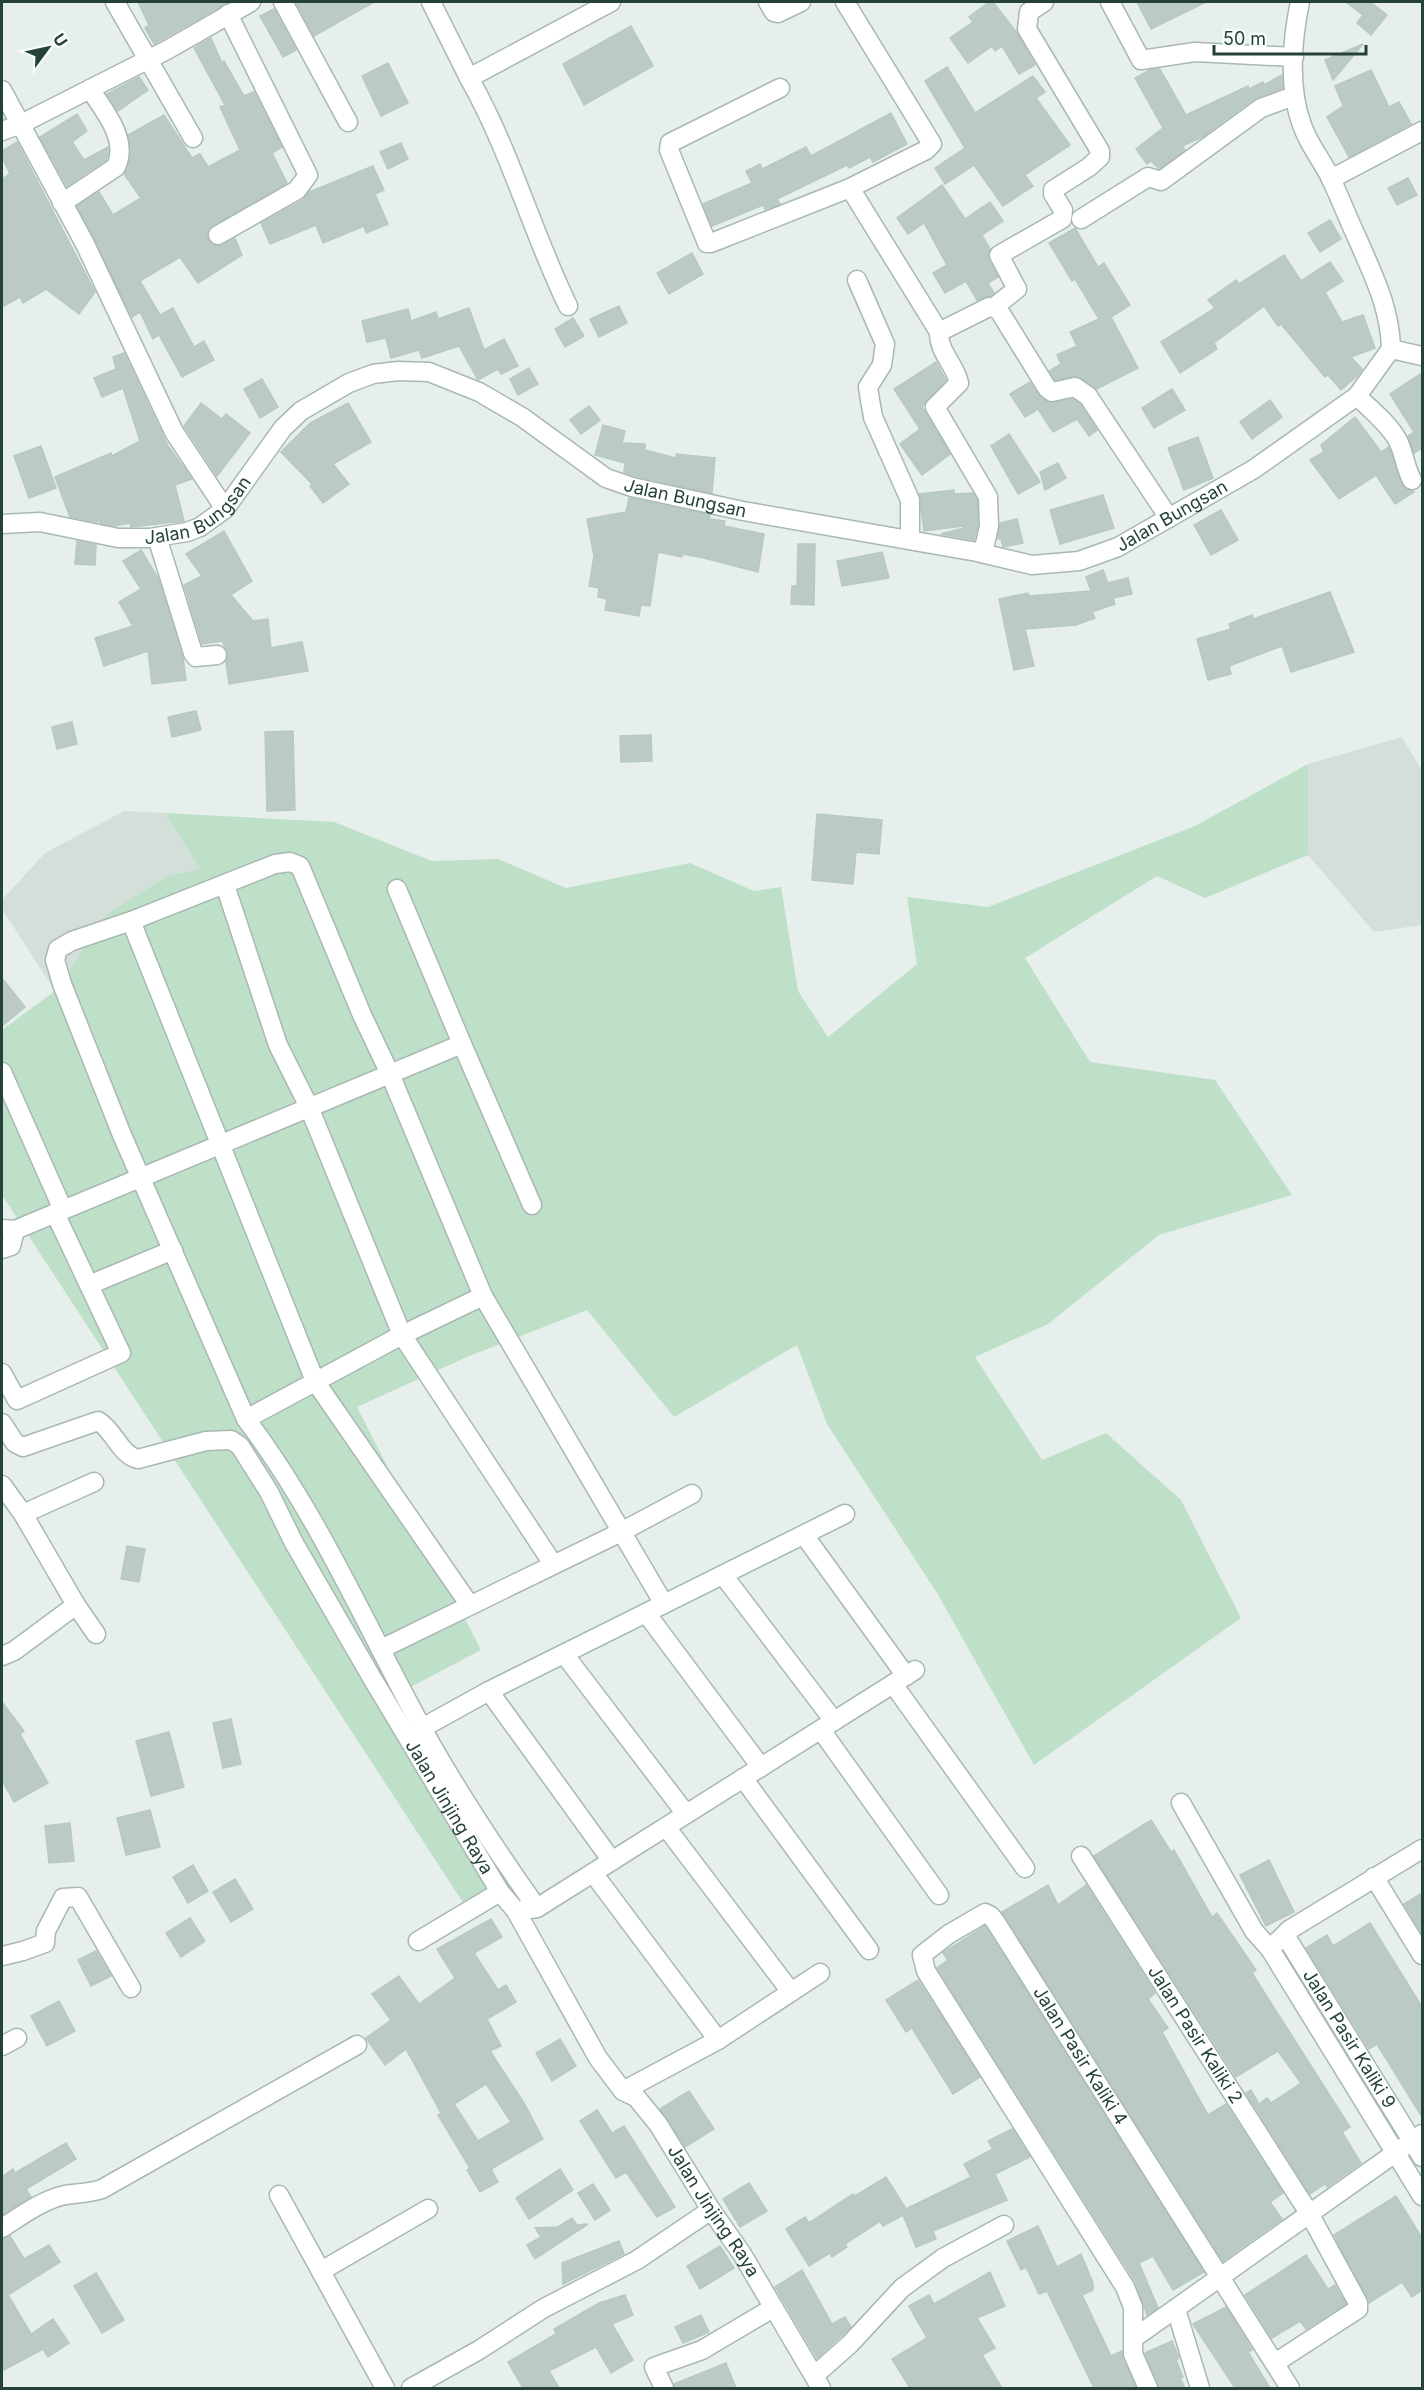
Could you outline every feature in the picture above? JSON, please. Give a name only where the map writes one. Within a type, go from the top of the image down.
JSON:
[{"type":"street","points":[[115,2],[193,138]]},
{"type":"street","points":[[2,131],[21,124],[148,60],[251,2]]},
{"type":"street","points":[[283,2],[348,122]]},
{"type":"street","points":[[431,2],[492,120],[548,266],[568,306]]},
{"type":"street","points":[[469,78],[611,2]]},
{"type":"street","points":[[768,2],[774,12],[778,13],[801,2]]},
{"type":"street","points":[[780,88],[670,143],[669,150],[706,243],[850,188],[926,150],[932,144],[845,2]]},
{"type":"street","points":[[939,332],[989,307],[994,307],[1017,289],[999,255],[1062,219],[1064,210],[1053,194],[1053,190],[1089,167],[1100,157],[1100,151],[1078,111],[1027,29],[1029,12],[1044,2]]},
{"type":"street","points":[[1110,2],[1141,60],[1195,52],[1294,57]]},
{"type":"street","points":[[1300,2],[1294,57],[1294,96],[1301,123],[1315,155],[1331,179],[1385,303],[1391,349],[1422,356]]},
{"type":"street","points":[[218,236],[297,190],[308,175],[228,14]]},
{"type":"street","points":[[62,203],[116,167],[120,158],[121,151],[112,123],[90,89]]},
{"type":"street","points":[[2,90],[85,244],[174,432],[225,509]]},
{"type":"street","points":[[1081,219],[1148,177],[1161,181],[1261,108],[1294,96]]},
{"type":"street","points":[[1331,179],[1422,131]]},
{"type":"street","points":[[850,188],[939,332],[939,342],[957,375],[959,383],[936,403],[936,413],[988,497],[989,526],[983,553]]},
{"type":"street","points":[[857,280],[885,344],[882,365],[868,387],[873,417],[910,500],[910,540]]},
{"type":"street","points":[[994,307],[1047,388],[1052,392],[1075,387],[1089,396],[1169,518]]},
{"type":"street","name":"Jalan Bungsan","points":[[2,524],[40,522],[118,538],[157,537],[187,532],[200,527],[225,509],[283,428],[301,411],[349,383],[373,374],[398,371],[429,372],[479,392],[522,417],[606,478],[632,487],[743,511],[983,553],[1032,565],[1079,561],[1118,547],[1228,486],[1358,396],[1391,349]]},
{"type":"street","points":[[1358,396],[1399,442],[1404,465],[1412,480]]},
{"type":"street","points":[[157,537],[193,653],[196,657],[217,655]]},
{"type":"street","points":[[537,1908],[497,1851],[422,1728],[381,1649],[285,1477],[246,1419],[122,1135],[62,984],[55,960],[63,945],[131,921],[275,864],[290,862],[300,866],[483,1296],[619,1533],[664,1604]]},
{"type":"street","points":[[225,885],[278,1045],[309,1107],[402,1335],[553,1564]]},
{"type":"street","points":[[397,889],[532,1205]]},
{"type":"street","points":[[131,921],[315,1381],[469,1604]]},
{"type":"street","points":[[2,1249],[11,1246],[8,1229],[59,1212],[462,1044]]},
{"type":"street","points":[[2,1072],[88,1285],[121,1353],[17,1400],[2,1373]]},
{"type":"street","points":[[88,1285],[173,1250]]},
{"type":"street","points":[[246,1419],[402,1335],[483,1296]]},
{"type":"street","name":"Jalan Jinjing Raya","points":[[2,1423],[15,1443],[23,1446],[98,1421],[106,1425],[130,1457],[138,1459],[206,1441],[231,1440],[240,1446],[269,1492],[294,1543],[372,1678],[500,1892],[516,1911],[598,2058],[623,2091],[636,2097],[658,2124],[711,2210],[742,2254],[818,2382]]},
{"type":"street","points":[[23,1514],[94,1482]]},
{"type":"street","points":[[2,1485],[23,1514],[76,1605],[96,1634]]},
{"type":"street","points":[[381,1649],[469,1604],[619,1533],[692,1494]]},
{"type":"street","points":[[422,1728],[489,1691],[845,1514]]},
{"type":"street","points":[[804,1534],[905,1677],[1025,1868]]},
{"type":"street","points":[[723,1575],[939,1894]]},
{"type":"street","points":[[2,1656],[14,1651],[76,1605]]},
{"type":"street","points":[[646,1613],[761,1767]]},
{"type":"street","points":[[564,1654],[686,1814]]},
{"type":"street","points":[[516,1911],[537,1908],[905,1677]]},
{"type":"street","points":[[489,1691],[612,1861]]},
{"type":"street","points":[[743,1779],[868,1950]]},
{"type":"street","points":[[1181,1803],[1254,1931],[1270,1948],[1422,2196]]},
{"type":"street","points":[[666,1827],[791,1992]]},
{"type":"street","points":[[1270,1948],[1374,1877],[1422,1849]]},
{"type":"street","name":"Jalan Pasir Kaliki 2","points":[[1081,1856],[1309,2213],[1359,2306],[1275,2363]]},
{"type":"street","points":[[593,1873],[718,2040]]},
{"type":"street","points":[[1374,1877],[1422,1955]]},
{"type":"street","points":[[418,1941],[500,1892]]},
{"type":"street","points":[[2,1956],[23,1952],[45,1942],[46,1932],[63,1898],[78,1897],[131,1988]]},
{"type":"street","name":"Jalan Pasir Kaliki 4","points":[[1134,2338],[1133,2307],[1125,2287],[926,1971],[922,1955],[935,1943],[985,1913],[991,1916],[1290,2388]]},
{"type":"street","name":"Jalan Pasir Kaliki 9","points":[[1286,1935],[1417,2138],[1422,2157]]},
{"type":"street","points":[[623,2091],[718,2040],[820,1973]]},
{"type":"street","points":[[2,2228],[37,2206],[65,2195],[86,2194],[102,2189],[357,2045]]},
{"type":"street","points":[[1148,2388],[1133,2354],[1134,2338],[1417,2138]]},
{"type":"street","points":[[279,2195],[385,2388]]},
{"type":"street","points":[[321,2271],[428,2209]]},
{"type":"street","points":[[411,2388],[479,2350],[544,2308],[637,2260],[711,2210]]},
{"type":"street","points":[[818,2382],[902,2288],[943,2258],[1004,2225]]},
{"type":"street","points":[[664,2388],[654,2367],[702,2350],[772,2308]]},
{"type":"street","points":[[1176,2309],[1200,2388]]},
{"type":"shaded area","points":[[1402,737],[1422,771],[1422,925],[1374,932],[1308,855],[1308,764]]},
{"type":"shaded area","points":[[124,811],[165,813],[200,869],[167,876],[107,914],[55,991],[2,909],[2,900],[45,853]]},
{"type":"green space","points":[[1308,764],[1308,855],[1205,898],[1157,876],[1025,958],[1090,1062],[1215,1080],[1292,1195],[1159,1235],[1048,1324],[975,1357],[1042,1460],[1106,1433],[1181,1500],[1241,1618],[1034,1765],[937,1593],[827,1424],[797,1345],[674,1417],[587,1310],[467,1357],[357,1407],[481,1650],[403,1691],[517,1879],[464,1904],[2,1195],[2,1030],[55,991],[107,914],[167,876],[200,869],[165,813],[334,822],[432,861],[498,859],[566,888],[690,863],[754,891],[781,887],[798,991],[828,1037],[917,964],[907,897],[988,907],[1195,826]]},
{"type":"building","points":[[138,2],[229,2],[154,44],[145,28],[149,25]]},
{"type":"building","points":[[296,2],[374,2],[314,36]]},
{"type":"building","points":[[989,2],[993,2],[1017,33],[1035,65],[1019,74],[1002,46],[995,51],[992,46],[968,63],[950,38],[973,22],[969,17]]},
{"type":"building","points":[[1137,2],[1206,2],[1151,29]]},
{"type":"building","points":[[1346,2],[1370,2],[1387,15],[1371,35],[1357,23],[1363,15]]},
{"type":"building","points":[[274,9],[296,50],[283,57],[260,16]]},
{"type":"building","points":[[631,26],[653,66],[584,105],[563,64]]},
{"type":"building","points":[[211,38],[222,63],[224,61],[244,96],[254,92],[282,147],[272,153],[287,183],[209,229],[207,236],[212,244],[223,245],[235,238],[242,255],[198,283],[180,257],[140,281],[160,315],[173,308],[194,347],[204,341],[214,360],[182,377],[159,335],[153,339],[140,312],[132,317],[77,206],[99,192],[113,215],[141,198],[124,174],[130,157],[128,135],[164,115],[192,158],[200,154],[208,167],[240,150],[220,107],[225,105],[194,48]]},
{"type":"building","points":[[1363,44],[1333,80],[1325,60]]},
{"type":"building","points":[[388,63],[408,103],[381,116],[362,76]]},
{"type":"building","points":[[947,67],[975,113],[1033,76],[1045,92],[1036,98],[1070,145],[1025,175],[1033,186],[1003,206],[974,165],[945,184],[935,168],[965,148],[925,81]]},
{"type":"building","points":[[1160,69],[1186,115],[1248,86],[1249,89],[1263,82],[1264,85],[1282,75],[1283,88],[1254,99],[1202,137],[1182,146],[1185,150],[1159,169],[1151,161],[1147,164],[1136,149],[1163,128],[1135,78],[1150,70]]},
{"type":"building","points":[[1371,70],[1389,107],[1399,102],[1411,124],[1349,157],[1327,117],[1343,106],[1335,86]]},
{"type":"building","points":[[139,77],[148,90],[118,111],[107,94]]},
{"type":"building","points":[[891,113],[907,144],[873,162],[870,157],[849,168],[847,165],[777,199],[780,204],[765,209],[763,205],[712,226],[703,204],[752,183],[746,171],[760,164],[762,169],[806,147],[811,156]]},
{"type":"building","points":[[77,114],[87,131],[72,142],[84,160],[108,147],[108,155],[106,160],[67,186],[40,137]]},
{"type":"building","points":[[17,142],[95,292],[79,314],[46,289],[23,303],[20,297],[2,307],[2,179],[10,174],[2,157],[2,151]]},
{"type":"building","points":[[401,143],[408,159],[388,169],[380,152]]},
{"type":"building","points":[[373,166],[384,190],[375,194],[388,224],[366,233],[364,226],[323,243],[316,225],[270,244],[261,223],[303,200],[309,192]]},
{"type":"building","points":[[1408,178],[1417,195],[1397,205],[1388,188]]},
{"type":"building","points":[[942,185],[965,219],[990,202],[1003,221],[982,235],[990,249],[989,260],[998,277],[988,283],[994,293],[990,296],[977,300],[966,281],[945,293],[933,273],[947,265],[924,223],[908,234],[897,218]]},
{"type":"building","points":[[1330,220],[1341,239],[1320,252],[1308,233]]},
{"type":"building","points":[[1075,228],[1098,267],[1104,263],[1130,305],[1111,317],[1138,368],[1097,389],[1078,376],[1055,380],[1049,371],[1061,364],[1057,355],[1077,346],[1070,332],[1099,319],[1075,279],[1072,281],[1049,243]]},
{"type":"building","points":[[692,253],[703,274],[669,294],[657,273]]},
{"type":"building","points":[[1284,255],[1301,281],[1330,262],[1343,281],[1325,292],[1342,322],[1363,315],[1375,348],[1351,357],[1362,369],[1358,375],[1341,390],[1328,375],[1325,377],[1281,324],[1278,326],[1264,306],[1214,343],[1217,349],[1180,373],[1161,342],[1215,308],[1208,300],[1236,280],[1239,284]]},
{"type":"building","points":[[619,306],[627,323],[599,337],[590,319]]},
{"type":"building","points":[[469,308],[484,350],[504,339],[518,366],[501,374],[498,369],[478,380],[459,346],[422,358],[419,350],[391,358],[386,338],[367,342],[362,321],[408,309],[411,321],[436,312],[438,319]]},
{"type":"building","points":[[573,318],[584,336],[565,347],[555,329]]},
{"type":"building","points":[[124,353],[168,446],[192,479],[175,485],[184,521],[131,527],[130,523],[114,526],[100,523],[98,518],[97,522],[70,517],[55,477],[111,453],[112,456],[140,441],[123,388],[102,397],[94,378],[116,369],[113,357]]},
{"type":"building","points":[[936,362],[946,380],[922,407],[950,454],[922,475],[900,444],[920,429],[894,389]]},
{"type":"building","points":[[529,368],[538,384],[518,395],[510,379]]},
{"type":"building","points":[[1422,373],[1422,448],[1414,453],[1408,436],[1414,432],[1390,394]]},
{"type":"building","points":[[262,379],[278,407],[260,418],[244,389]]},
{"type":"building","points":[[1030,382],[1040,397],[1049,403],[1073,399],[1080,404],[1097,430],[1089,436],[1077,419],[1053,432],[1038,409],[1025,417],[1010,394]]},
{"type":"building","points":[[1172,389],[1185,410],[1154,428],[1142,408]]},
{"type":"building","points":[[1270,400],[1282,417],[1252,439],[1240,422]]},
{"type":"building","points":[[201,403],[222,419],[226,414],[250,433],[217,476],[184,426]]},
{"type":"building","points":[[348,403],[371,442],[333,464],[349,484],[323,503],[310,486],[312,484],[281,452],[310,423]]},
{"type":"building","points":[[589,406],[600,420],[581,434],[570,420]]},
{"type":"building","points":[[1355,417],[1381,452],[1389,447],[1402,485],[1414,492],[1395,504],[1376,475],[1339,499],[1310,460],[1324,452],[1321,445]]},
{"type":"building","points":[[603,425],[625,431],[622,443],[645,444],[645,450],[676,458],[676,454],[715,458],[712,493],[635,476],[624,472],[625,463],[595,455]]},
{"type":"building","points":[[1009,434],[1040,482],[1018,494],[991,446]]},
{"type":"building","points":[[1198,437],[1213,478],[1184,490],[1168,448]]},
{"type":"building","points":[[41,446],[56,488],[29,498],[14,456]]},
{"type":"building","points":[[1058,463],[1066,478],[1045,490],[1040,472]]},
{"type":"building","points":[[954,490],[954,494],[973,493],[977,500],[978,525],[974,540],[941,534],[964,528],[963,526],[924,531],[919,494]]},
{"type":"building","points":[[1103,495],[1114,528],[1060,544],[1050,510]]},
{"type":"building","points":[[629,498],[710,515],[709,519],[725,521],[724,526],[764,534],[758,572],[704,558],[683,554],[682,557],[658,552],[650,606],[641,605],[639,616],[605,610],[607,599],[598,597],[599,588],[589,586],[594,556],[587,519],[626,512]]},
{"type":"building","points":[[1221,510],[1238,540],[1211,555],[1194,525]]},
{"type":"building","points":[[1017,519],[1023,543],[1003,547],[1001,539],[998,539],[1000,523]]},
{"type":"building","points":[[224,531],[252,581],[231,595],[253,621],[268,619],[271,648],[302,642],[308,671],[229,684],[226,662],[228,653],[222,641],[202,644],[184,585],[202,576],[186,554]]},
{"type":"building","points":[[77,541],[96,545],[95,565],[75,564]]},
{"type":"building","points":[[798,544],[815,544],[814,605],[791,604],[792,586],[797,586]]},
{"type":"building","points":[[141,550],[158,578],[183,657],[186,680],[152,684],[148,651],[104,666],[95,638],[133,626],[119,602],[141,589],[123,561]]},
{"type":"building","points":[[882,552],[889,578],[842,586],[837,561]]},
{"type":"building","points":[[1103,570],[1108,583],[1128,578],[1132,594],[1113,598],[1115,604],[1092,612],[1095,618],[1076,625],[1025,629],[1034,666],[1014,670],[999,599],[1028,593],[1029,596],[1091,591],[1086,577]]},
{"type":"building","points":[[1330,592],[1354,652],[1291,672],[1282,646],[1229,666],[1231,674],[1208,680],[1197,639],[1231,629],[1229,624],[1252,615],[1253,619]]},
{"type":"building","points":[[196,711],[201,730],[172,737],[168,717]]},
{"type":"building","points":[[72,722],[77,744],[57,749],[52,727]]},
{"type":"building","points":[[293,731],[295,810],[267,811],[265,732]]},
{"type":"building","points":[[651,735],[652,761],[621,762],[620,736]]},
{"type":"building","points":[[817,814],[882,820],[879,854],[856,852],[853,884],[812,880]]},
{"type":"building","points":[[2,978],[25,1007],[2,1026]]},
{"type":"building","points":[[127,1546],[145,1549],[139,1582],[121,1579]]},
{"type":"building","points":[[2,1702],[24,1731],[20,1734],[48,1783],[14,1802],[2,1780]]},
{"type":"building","points":[[231,1719],[241,1764],[223,1768],[213,1723]]},
{"type":"building","points":[[169,1732],[184,1787],[151,1796],[136,1741]]},
{"type":"building","points":[[150,1810],[160,1847],[126,1855],[117,1818]]},
{"type":"building","points":[[1151,1820],[1171,1852],[1174,1850],[1212,1917],[1217,1913],[1256,1970],[1252,1973],[1350,2127],[1342,2132],[1361,2163],[1327,2187],[1325,2184],[1310,2194],[1246,2093],[1251,2090],[1259,2104],[1267,2098],[1271,2103],[1301,2083],[1278,2051],[1236,2077],[1094,1856]]},
{"type":"building","points":[[70,1823],[74,1861],[49,1863],[45,1826]]},
{"type":"building","points":[[1269,1860],[1294,1912],[1266,1926],[1240,1875]]},
{"type":"building","points":[[193,1865],[208,1891],[188,1903],[173,1877]]},
{"type":"building","points":[[235,1879],[253,1909],[231,1922],[213,1892]]},
{"type":"building","points":[[1048,1885],[1058,1905],[1086,1885],[1155,1993],[1148,1999],[1168,2028],[1162,2032],[1208,2115],[1226,2104],[1283,2193],[1270,2202],[1282,2219],[1223,2261],[1002,1912]]},
{"type":"building","points":[[1422,1893],[1422,1934],[1404,1904]]},
{"type":"building","points":[[190,1918],[205,1941],[181,1957],[166,1933]]},
{"type":"building","points":[[491,1919],[502,1937],[474,1953],[498,1990],[506,1985],[516,2002],[487,2019],[501,2046],[490,2051],[524,2103],[543,2139],[491,2169],[498,2182],[480,2192],[467,2170],[470,2168],[438,2115],[441,2113],[406,2049],[385,2065],[366,2038],[391,2020],[372,1994],[399,1976],[419,2004],[455,1978],[437,1949]],"holes":[[[486,2084],[511,2122],[478,2141],[454,2104]]]},
{"type":"building","points":[[1370,1923],[1422,2007],[1422,2117],[1377,2044],[1369,2049],[1306,1948],[1327,1935],[1333,1946]]},
{"type":"building","points":[[985,1926],[1204,2272],[1173,2290],[1153,2256],[1139,2263],[1158,2308],[1147,2315],[1135,2281],[937,1968],[948,1960],[943,1953]]},
{"type":"building","points":[[96,1951],[111,1976],[91,1986],[78,1960]]},
{"type":"building","points":[[918,1980],[980,2077],[953,2094],[912,2028],[906,2032],[886,2000]]},
{"type":"building","points":[[59,2001],[75,2031],[47,2046],[31,2016]]},
{"type":"building","points":[[560,2039],[576,2066],[552,2081],[536,2053]]},
{"type":"building","points":[[689,2091],[714,2129],[685,2147],[660,2109]]},
{"type":"building","points":[[597,2110],[612,2133],[624,2126],[675,2207],[657,2217],[626,2172],[616,2178],[580,2121]]},
{"type":"building","points":[[1012,2129],[1030,2157],[995,2174],[1007,2200],[933,2231],[936,2239],[916,2247],[903,2215],[883,2226],[880,2221],[845,2244],[847,2247],[832,2257],[830,2253],[809,2266],[786,2229],[805,2217],[809,2223],[853,2194],[855,2196],[886,2177],[906,2209],[971,2177],[964,2164],[993,2149],[988,2141]]},
{"type":"building","points":[[66,2143],[76,2159],[26,2189],[31,2197],[2,2215],[2,2177],[13,2169],[15,2173]]},
{"type":"building","points":[[560,2169],[573,2190],[529,2219],[516,2198]]},
{"type":"building","points":[[749,2183],[767,2211],[740,2227],[723,2199]]},
{"type":"building","points":[[593,2184],[610,2210],[595,2220],[578,2193]]},
{"type":"building","points":[[1396,2196],[1422,2238],[1422,2290],[1412,2297],[1402,2282],[1369,2303],[1334,2235]]},
{"type":"building","points":[[572,2218],[577,2225],[588,2224],[535,2259],[527,2245],[541,2237],[535,2228],[558,2227]]},
{"type":"building","points":[[1038,2226],[1057,2267],[1081,2254],[1093,2283],[1093,2290],[1082,2295],[1111,2356],[1122,2351],[1136,2388],[1094,2388],[1047,2291],[1039,2294],[1026,2267],[1021,2270],[1007,2241]]},
{"type":"building","points":[[10,2236],[24,2259],[49,2245],[60,2262],[8,2295],[31,2334],[53,2319],[69,2343],[48,2357],[43,2349],[2,2371],[2,2239]]},
{"type":"building","points":[[619,2241],[624,2254],[563,2284],[562,2263]]},
{"type":"building","points":[[720,2246],[734,2268],[700,2289],[687,2266]]},
{"type":"building","points":[[1306,2255],[1328,2289],[1335,2285],[1346,2304],[1306,2329],[1300,2321],[1272,2338],[1245,2295]]},
{"type":"building","points":[[802,2270],[832,2324],[845,2317],[851,2327],[817,2358],[775,2287]]},
{"type":"building","points":[[990,2272],[1005,2306],[977,2318],[995,2348],[982,2355],[1002,2388],[910,2388],[892,2359],[927,2338],[909,2306],[929,2295],[934,2304]]},
{"type":"building","points":[[96,2273],[124,2320],[102,2333],[74,2286]]},
{"type":"building","points":[[625,2295],[633,2315],[612,2324],[633,2360],[611,2373],[596,2347],[549,2371],[559,2388],[523,2388],[508,2362],[556,2334],[554,2329],[599,2303]]},
{"type":"building","points":[[1226,2307],[1252,2350],[1248,2352],[1270,2388],[1235,2388],[1193,2324]]},
{"type":"building","points":[[701,2315],[709,2332],[683,2343],[675,2327]]},
{"type":"building","points":[[1172,2341],[1179,2358],[1176,2360],[1185,2388],[1159,2388],[1145,2353]]},
{"type":"building","points":[[726,2363],[736,2388],[675,2388],[674,2384]]}]
